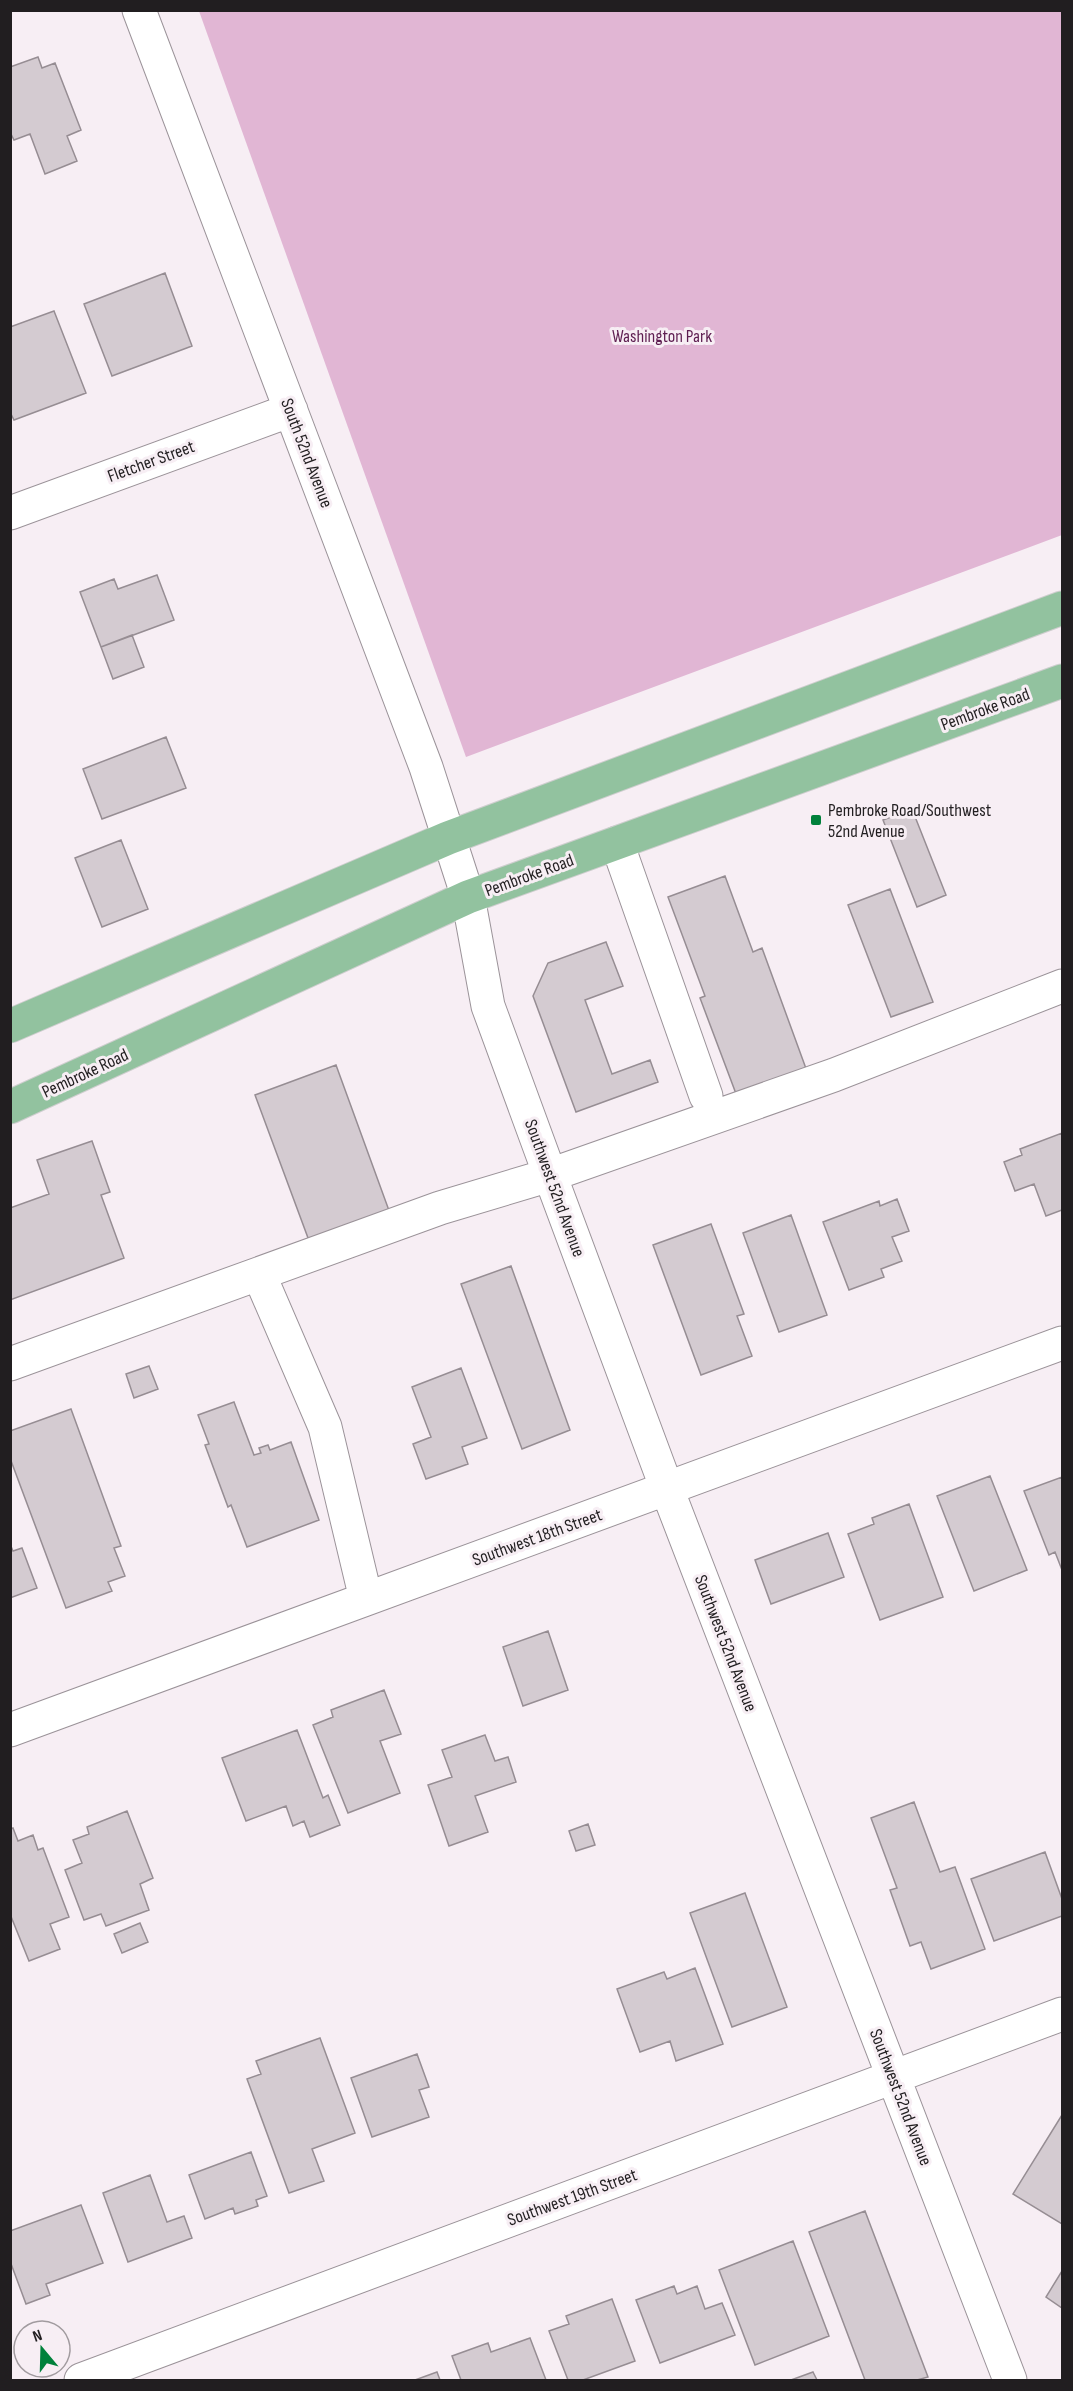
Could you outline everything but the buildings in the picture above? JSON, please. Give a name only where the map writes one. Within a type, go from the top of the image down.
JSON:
[{"type":"main road","points":[[10,1026],[448,838],[1062,608]]},
{"type":"main road","name":"Pembroke Road","points":[[10,1107],[468,897],[1062,681]]},
{"type":"street","name":"South 52nd Avenue","points":[[139,10],[426,766],[468,897]]},
{"type":"street","name":"Fletcher Street","points":[[10,513],[291,410]]},
{"type":"street","points":[[617,843],[706,1096]]},
{"type":"street","name":"Southwest 52nd Avenue","points":[[468,897],[488,1006],[667,1489],[1010,2380]]},
{"type":"street","points":[[10,1364],[440,1208],[550,1175],[834,1075],[1062,986]]},
{"type":"street","points":[[259,1274],[325,1427],[366,1599]]},
{"type":"street","name":"Southwest 18th Street","points":[[10,1730],[1062,1342]]},
{"type":"street","name":"Southwest 19th Street","points":[[81,2380],[1062,2014]]},
{"type":"green space","name":"Washington Park","points":[[199,11],[1062,11],[1062,535],[466,757]]},
{"type":"place","name":"Pembroke Road/Southwest 52nd Avenue","points":[[816,820]]}]
